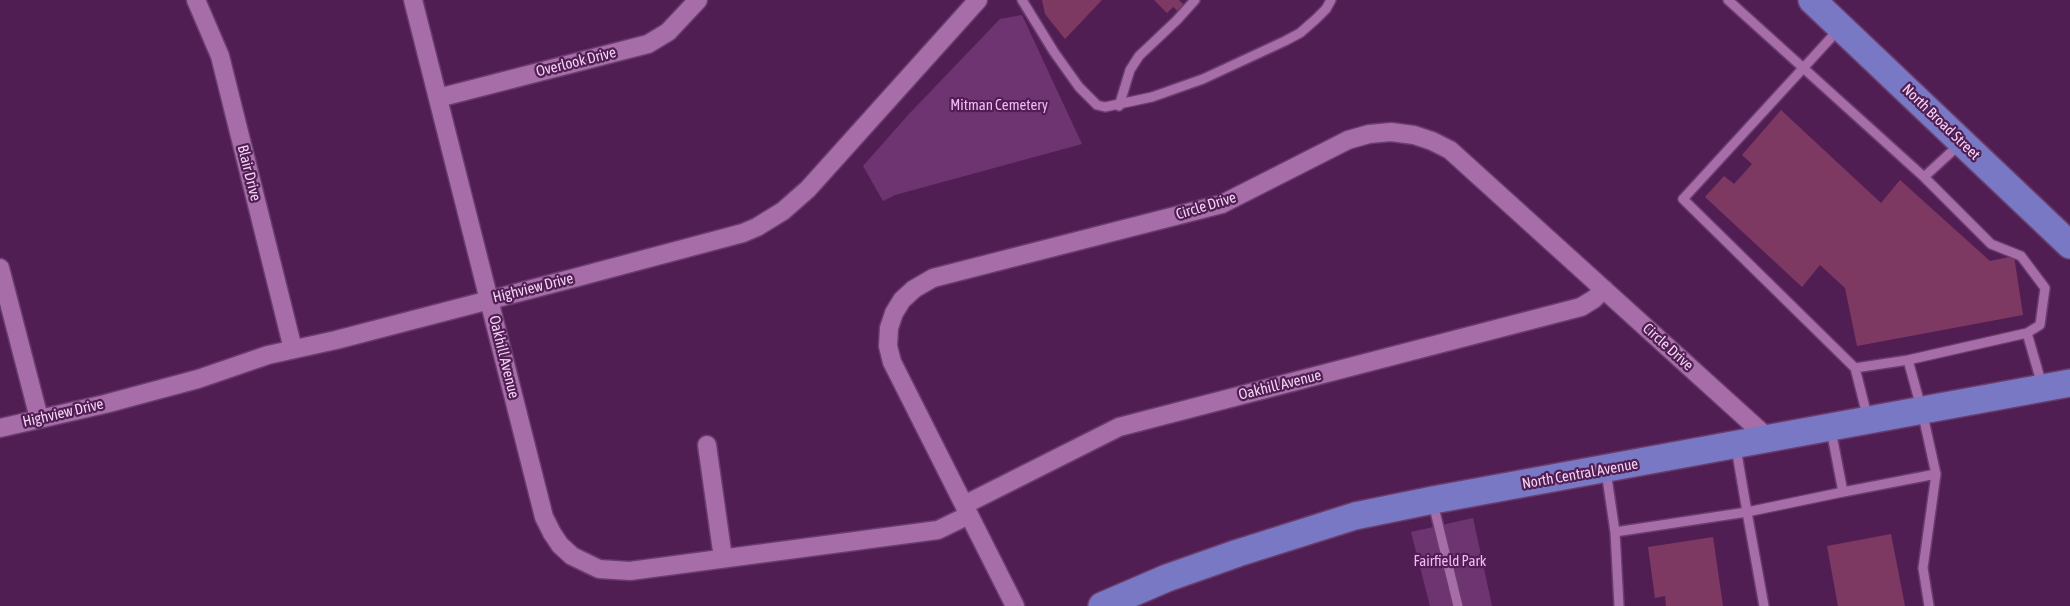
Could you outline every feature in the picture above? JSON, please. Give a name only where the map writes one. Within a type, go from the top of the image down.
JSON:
[{"type":"main road","name":"North Broad Street","points":[[1812,0],[2070,245]]},
{"type":"main road","name":"North Central Avenue","points":[[1102,606],[1167,578],[1355,516],[2070,382]]},
{"type":"street","name":"Blair Drive","points":[[196,0],[220,56],[293,349]]},
{"type":"street","name":"Oakhill Avenue","points":[[413,0],[544,517],[560,545],[572,556],[585,564],[614,572],[630,572],[938,530],[966,510],[1119,427],[1581,307],[1604,289]]},
{"type":"street","name":"Overlook Drive","points":[[438,98],[648,44],[668,32],[698,0]]},
{"type":"street","name":"Highview Drive","points":[[0,428],[105,404],[198,379],[249,360],[743,233],[783,211],[808,189],[974,1]]},
{"type":"street","name":"Circle Drive","points":[[1015,606],[892,362],[888,346],[889,328],[902,300],[914,289],[933,278],[1222,204],[1348,140],[1369,134],[1391,132],[1414,135],[1450,150],[1769,440]]},
{"type":"street","points":[[0,268],[39,418]]},
{"type":"street","points":[[707,445],[723,558]]},
{"type":"lane","points":[[1022,0],[1043,36],[1079,87],[1097,105],[1106,107],[1119,106],[1203,79],[1285,41],[1300,33],[1316,19],[1331,0]]},
{"type":"lane","points":[[1119,106],[1130,70],[1139,56],[1196,0]]},
{"type":"lane","points":[[1728,0],[1924,177],[1991,244],[2021,256],[2045,288],[2040,325],[2027,333],[1908,360],[1855,368]]},
{"type":"lane","points":[[1841,28],[1683,200],[1855,368],[1869,421]]},
{"type":"lane","points":[[1924,177],[1962,142]]},
{"type":"lane","points":[[2027,333],[2043,388]]},
{"type":"lane","points":[[1908,360],[1936,474],[1923,568],[1929,606]]},
{"type":"lane","points":[[1831,428],[1843,492]]},
{"type":"lane","points":[[1735,446],[1764,606]]},
{"type":"lane","points":[[1606,469],[1615,532],[1619,606]]},
{"type":"lane","points":[[1615,532],[1747,512],[1936,474]]},
{"type":"lane","points":[[1433,500],[1458,606]]},
{"type":"green space","name":"Mitman Cemetery","points":[[1022,15],[1082,144],[895,195],[883,201],[863,166],[909,114],[1000,19]]},
{"type":"green space","name":"Fairfield Park","points":[[1473,518],[1492,606],[1430,606],[1411,532]]},
{"type":"building","points":[[1042,0],[1102,0],[1065,39],[1045,14]]},
{"type":"building","points":[[1154,0],[1179,0],[1186,7],[1180,13],[1173,7],[1167,13]]},
{"type":"building","points":[[1781,110],[1881,203],[1900,180],[1990,261],[2014,256],[2023,315],[1857,346],[1845,288],[1820,265],[1802,287],[1705,197],[1724,176],[1734,184],[1752,164],[1742,155]]},
{"type":"building","points":[[1891,534],[1905,606],[1838,606],[1827,546]]},
{"type":"building","points":[[1713,537],[1723,606],[1666,606],[1665,596],[1655,598],[1648,547]]}]
